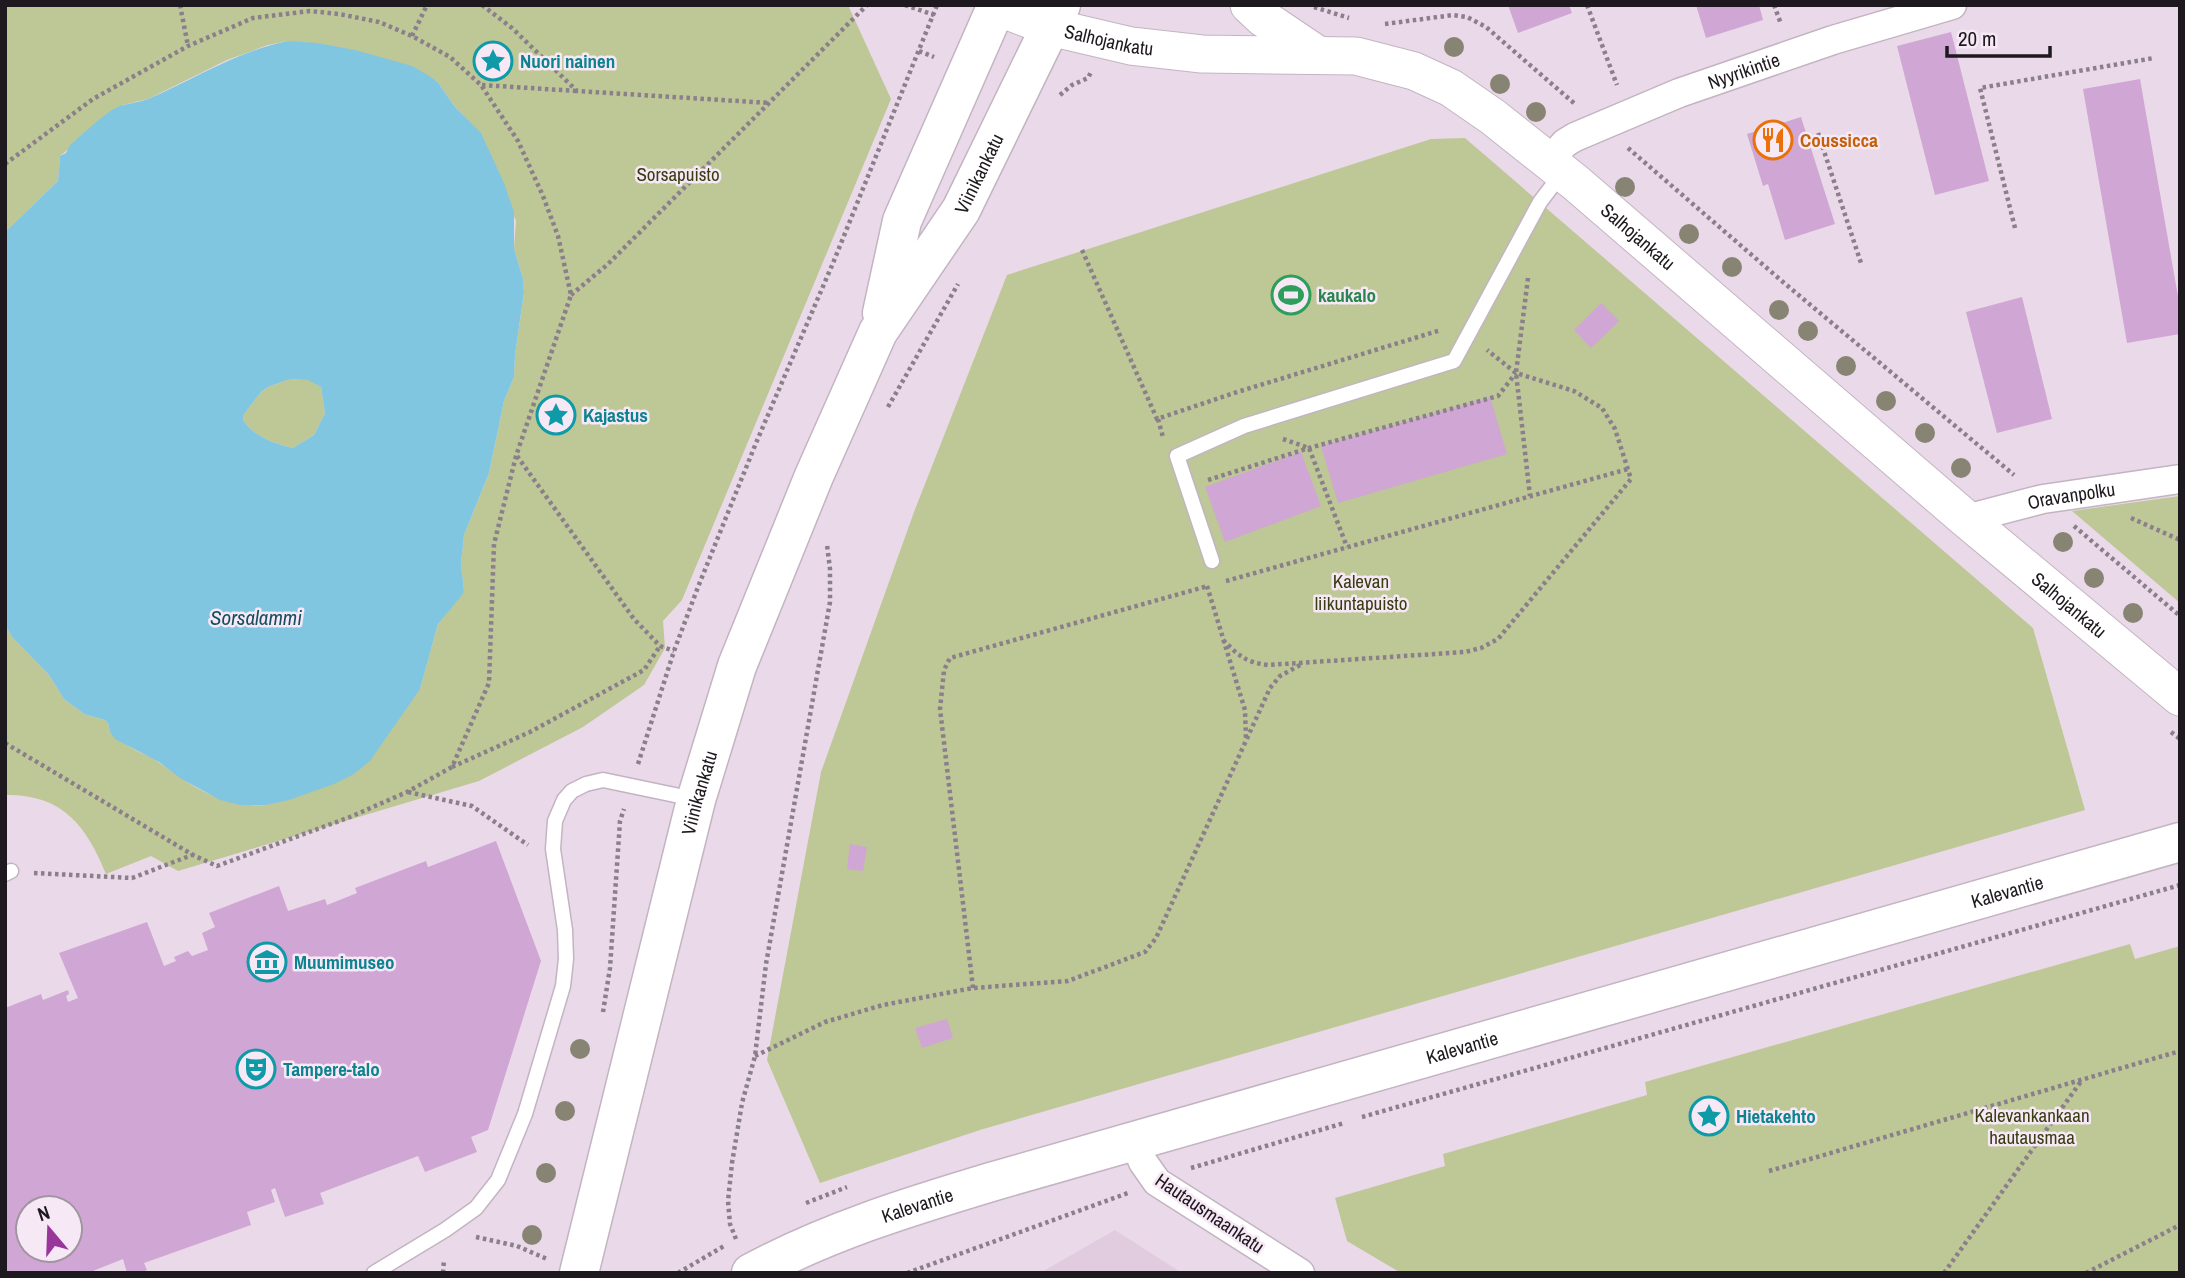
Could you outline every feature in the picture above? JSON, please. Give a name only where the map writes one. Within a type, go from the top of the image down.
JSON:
[{"type":"main road","name":"Viinikankatu","points":[[878,332],[902,220],[996,6]]},
{"type":"main road","name":"Viinikankatu","points":[[564,1266],[696,800],[737,666],[814,476],[878,332],[961,210],[1055,16]]},
{"type":"main road","name":"Kalevantie","points":[[743,1256],[834,1234],[890,1213],[1134,1141],[2180,842]]},
{"type":"street","points":[[1249,5],[1263,18],[1318,55]]},
{"type":"street","name":"Nyyrikintie","points":[[1556,166],[1565,143],[1679,93],[1820,44],[1952,5]]},
{"type":"street","name":"Salhojankatu","points":[[996,6],[1055,16],[1104,41],[1202,54],[1356,56],[1431,77],[1469,99],[1556,166],[1966,519],[2175,714]]},
{"type":"street","name":"Oravanpolku","points":[[1966,519],[2043,499],[2180,479]]},
{"type":"street","name":"Hautausmaankatu","points":[[1134,1141],[1143,1163],[1157,1182],[1300,1273]]},
{"type":"lane","points":[[1212,561],[1177,456],[1244,426],[1454,361],[1540,202],[1556,166]]},
{"type":"lane","points":[[374,1273],[445,1230],[475,1208],[498,1180],[525,1114],[563,986],[565,930],[553,849],[555,821],[564,800],[572,792],[603,780],[696,800]]},
{"type":"path","points":[[180,5],[188,46]]},
{"type":"path","points":[[412,36],[426,5]]},
{"type":"path","points":[[482,5],[512,28],[577,91]]},
{"type":"path","points":[[570,295],[607,265],[867,5]]},
{"type":"path","points":[[905,5],[934,15]]},
{"type":"path","points":[[919,51],[937,5]]},
{"type":"path","points":[[1309,5],[1359,21]]},
{"type":"path","points":[[1587,5],[1621,96]]},
{"type":"path","points":[[1774,5],[1781,26]]},
{"type":"path","points":[[5,164],[93,99],[188,46],[253,18],[310,11],[379,22],[450,57],[481,85],[518,141],[543,196],[558,236],[570,295],[516,456],[494,544],[489,683],[452,767]]},
{"type":"path","points":[[1373,23],[1386,24],[1453,15],[1467,17],[1486,27],[1783,282],[2180,616]]},
{"type":"path","points":[[1088,78],[1104,41]]},
{"type":"path","points":[[2015,228],[1980,88],[2154,58]]},
{"type":"path","points":[[1054,102],[1072,85],[1088,78],[1100,78]]},
{"type":"path","points":[[481,85],[771,103]]},
{"type":"path","points":[[1818,133],[1861,263]]},
{"type":"path","points":[[1082,250],[1157,419],[1164,442]]},
{"type":"path","points":[[1529,269],[1516,373],[1530,496]]},
{"type":"path","points":[[886,412],[963,276]]},
{"type":"path","points":[[1157,419],[1455,326],[1516,373],[1574,391],[1602,408],[1615,429],[1631,479],[1498,639],[1481,648],[1465,652],[1268,664],[1251,663],[1223,640]]},
{"type":"path","points":[[1187,487],[1309,448],[1498,396],[1516,373]]},
{"type":"path","points":[[1234,393],[1244,426],[1309,448]]},
{"type":"path","points":[[1309,448],[1347,547]]},
{"type":"path","points":[[516,456],[634,619],[660,646],[674,651]]},
{"type":"path","points":[[973,988],[940,709],[944,670],[950,658],[1628,469]]},
{"type":"path","points":[[743,1256],[730,1224],[728,1201],[742,1102],[755,1056],[766,964],[830,602],[830,569],[826,540],[821,552]]},
{"type":"path","points":[[1203,574],[1245,710],[1246,740]]},
{"type":"path","points":[[5,743],[193,855],[217,866],[340,822],[530,732],[643,670],[660,646]]},
{"type":"path","points":[[755,1056],[825,1022],[883,1005],[973,988],[1068,981],[1145,951],[1156,938],[1270,688],[1280,676],[1298,665],[1314,661]]},
{"type":"path","points":[[2175,714],[2180,739]]},
{"type":"path","points":[[407,792],[472,806],[523,840],[556,872]]},
{"type":"path","points":[[8,872],[132,878],[193,855]]},
{"type":"path","points":[[907,1273],[1078,1213],[1222,1158],[2180,885]]},
{"type":"path","points":[[1769,1171],[2180,1051]]},
{"type":"path","points":[[1944,1273],[2082,1080]]},
{"type":"path","points":[[2086,1273],[2180,1225]]},
{"type":"path","points":[[445,1230],[517,1246],[564,1266]]},
{"type":"shaded area","points":[[1115,1230],[1182,1273],[1040,1273]]},
{"type":"green space","name":"Sorsapuisto","points":[[5,5],[848,5],[891,99],[682,600],[663,621],[665,648],[644,685],[583,727],[479,781],[178,871],[151,856],[106,874],[90,841],[69,816],[42,800],[5,795],[5,624],[12,637],[49,675],[64,699],[84,714],[105,720],[110,732],[133,749],[210,795],[236,803],[266,805],[420,689],[438,624],[464,590],[461,564],[464,535],[489,473],[504,401],[514,377],[524,292],[514,248],[516,221],[480,133],[455,107],[439,84],[288,41],[268,45],[227,60],[148,99],[123,105],[60,156],[58,181],[5,232]]},
{"type":"green space","name":"Kalevan liikuntapuisto","points":[[1465,138],[2033,628],[2085,810],[980,1130],[820,1183],[767,1060],[821,772],[914,512],[1007,275],[1431,139]]},
{"type":"green space","points":[[308,379],[321,387],[325,413],[314,435],[293,448],[265,438],[247,426],[243,420],[244,414],[261,392],[287,380]]},
{"type":"green space","points":[[2180,496],[2180,603],[2072,511]]},
{"type":"green space","name":"Kalevankankaan hautausmaa","points":[[2130,944],[2135,959],[2180,946],[2180,1273],[1401,1273],[1347,1241],[1335,1198],[1445,1166],[1443,1154],[1647,1095],[1645,1082]]},
{"type":"water","name":"Sorsalammi","points":[[288,41],[355,50],[412,66],[439,84],[455,107],[481,133],[504,183],[514,212],[514,248],[524,292],[514,377],[504,401],[489,473],[464,535],[461,564],[464,590],[438,624],[420,689],[370,761],[354,774],[289,800],[266,805],[240,805],[220,800],[180,778],[159,762],[115,739],[105,720],[84,714],[64,699],[49,675],[12,637],[5,624],[5,232],[58,181],[60,156],[106,114],[120,106],[148,99],[234,58]],"holes":[[[287,380],[308,380],[321,387],[325,413],[314,435],[293,448],[265,438],[247,426],[243,420],[244,414],[261,392]]]},
{"type":"building","points":[[1508,5],[1569,5],[1572,13],[1518,33]]},
{"type":"building","points":[[1696,5],[1759,5],[1763,20],[1706,38]]},
{"type":"building","points":[[1951,32],[1989,181],[1935,195],[1897,46]]},
{"type":"building","points":[[2140,79],[2180,308],[2180,334],[2127,343],[2083,89]]},
{"type":"building","points":[[1801,117],[1835,224],[1785,240],[1768,184],[1763,186],[1747,134]]},
{"type":"building","points":[[2022,297],[2052,419],[1997,433],[1966,312]]},
{"type":"building","points":[[1601,303],[1619,321],[1591,348],[1574,330]]},
{"type":"building","points":[[1490,397],[1507,454],[1338,503],[1321,446]]},
{"type":"building","points":[[1301,452],[1321,506],[1225,542],[1205,487]]},
{"type":"building","name":"Tampere-talo","points":[[496,841],[541,961],[488,1130],[471,1137],[477,1152],[425,1172],[418,1156],[320,1193],[324,1204],[285,1217],[275,1188],[271,1190],[275,1202],[247,1212],[251,1225],[144,1263],[147,1270],[141,1273],[127,1273],[123,1259],[88,1273],[5,1273],[5,1008],[41,994],[43,1000],[68,990],[68,1002],[78,998],[59,953],[147,922],[164,966],[176,961],[174,957],[188,951],[192,956],[208,950],[202,933],[215,927],[209,913],[279,886],[288,911],[325,899],[327,905],[357,893],[355,888],[426,861],[428,867]]},
{"type":"building","points":[[850,844],[867,847],[863,871],[847,869]]},
{"type":"building","points":[[947,1019],[953,1038],[922,1048],[915,1028]]},
{"type":"place","name":"Nuori nainen","points":[[493,61]]},
{"type":"place","name":"Coussicca","points":[[1773,140]]},
{"type":"place","name":"kaukalo","points":[[1291,295]]},
{"type":"place","name":"Kajastus","points":[[556,415]]},
{"type":"place","name":"Muumimuseo","points":[[267,962]]},
{"type":"place","name":"Tampere-talo","points":[[256,1069]]},
{"type":"place","name":"Hietakehto","points":[[1709,1116]]}]
